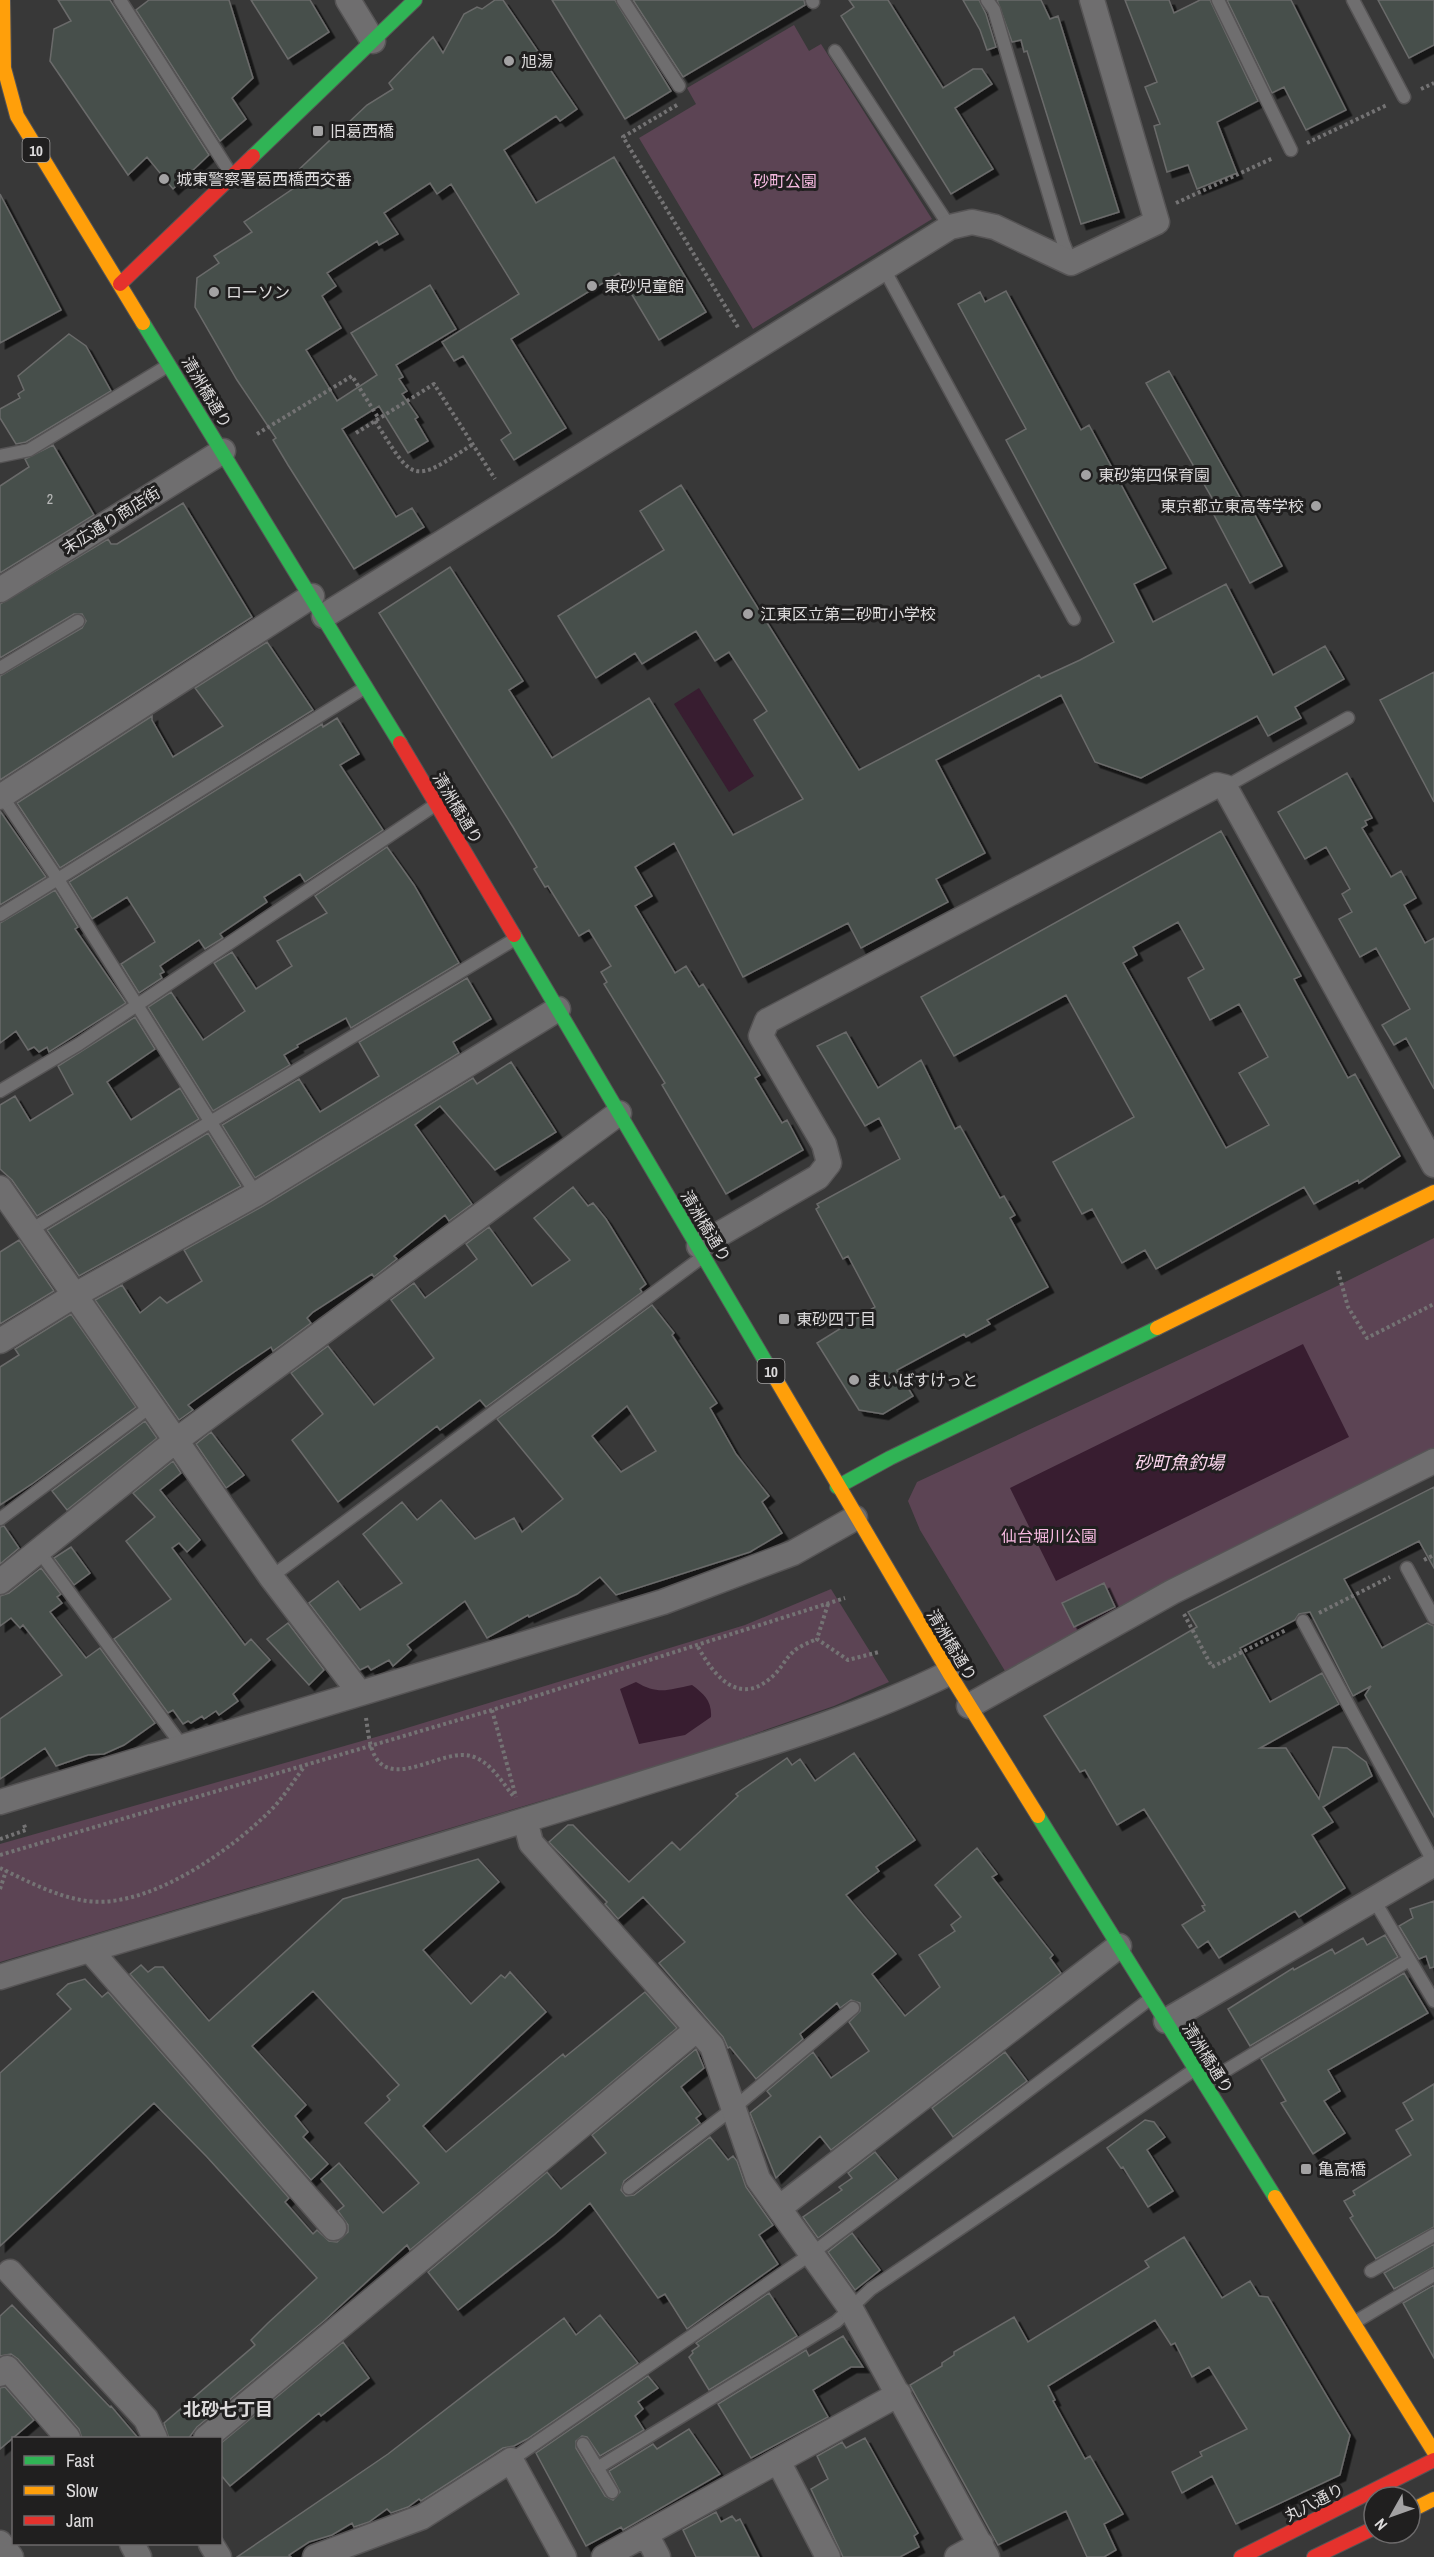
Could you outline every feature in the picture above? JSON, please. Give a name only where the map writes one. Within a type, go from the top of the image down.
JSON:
[{"type":"main road","name":"清洲橋通り","points":[[3,0],[2,70],[14,113],[25,132],[171,364],[367,687],[702,1251],[855,1518],[969,1706],[1434,2452]]},
{"type":"main road","points":[[120,284],[415,0]]},
{"type":"main road","points":[[837,1487],[890,1458],[1434,1192]]},
{"type":"main road","name":"丸八通り","points":[[1240,2557],[1434,2460]]},
{"type":"main road","points":[[1314,2557],[1362,2534]]},
{"type":"street","points":[[348,0],[373,41]]},
{"type":"street","points":[[1,795],[950,227],[972,222],[995,227],[1071,263],[1157,222],[1092,0]]},
{"type":"street","points":[[0,110],[25,132]]},
{"type":"street","name":"末広通り商店街","points":[[0,590],[223,451]]},
{"type":"street","points":[[702,1251],[818,1177],[830,1163],[824,1144],[761,1036],[766,1021],[1217,785],[1225,787],[1434,1165]]},
{"type":"street","points":[[0,1341],[75,1294],[256,1194],[558,1010]]},
{"type":"street","points":[[0,1582],[174,1442],[620,1113]]},
{"type":"street","points":[[0,1188],[75,1294],[174,1442],[271,1577],[359,1692]]},
{"type":"street","points":[[969,1706],[1172,1592],[1434,1461]]},
{"type":"street","points":[[0,1802],[663,1602],[794,1553],[855,1518]]},
{"type":"street","points":[[0,1977],[525,1820],[839,1721],[949,1673]]},
{"type":"street","points":[[525,1820],[531,1843],[712,2046],[758,2179],[850,2308],[984,2551],[957,2557]]},
{"type":"street","points":[[1166,2021],[1434,1863]]},
{"type":"street","points":[[779,2208],[1119,1946]]},
{"type":"street","points":[[90,1950],[334,2228]]},
{"type":"street","points":[[208,2437],[696,2030]]},
{"type":"street","points":[[10,2272],[150,2429]]},
{"type":"street","points":[[0,2374],[7,2368],[66,2437]]},
{"type":"street","points":[[604,2557],[899,2394]]},
{"type":"street","points":[[315,2557],[422,2517],[511,2460],[564,2557]]},
{"type":"street","points":[[778,2461],[828,2557]]},
{"type":"street","points":[[646,2534],[658,2557]]},
{"type":"street","points":[[0,2543],[11,2557]]},
{"type":"lane","points":[[120,0],[232,176]]},
{"type":"lane","points":[[623,0],[679,86]]},
{"type":"lane","points":[[987,0],[994,10],[1071,263]]},
{"type":"lane","points":[[1218,0],[1291,150]]},
{"type":"lane","points":[[1353,0],[1404,97]]},
{"type":"lane","points":[[835,51],[950,227]]},
{"type":"lane","points":[[883,267],[1074,619]]},
{"type":"lane","points":[[0,456],[28,450],[171,364]]},
{"type":"lane","points":[[0,668],[78,621]]},
{"type":"lane","points":[[0,915],[367,687]]},
{"type":"lane","points":[[1225,787],[1348,718]]},
{"type":"lane","points":[[1,795],[57,878],[256,1194]]},
{"type":"lane","points":[[0,1091],[138,1005],[436,804]]},
{"type":"lane","points":[[29,1231],[516,938]]},
{"type":"lane","points":[[271,1577],[702,1251]]},
{"type":"lane","points":[[0,1519],[150,1407]]},
{"type":"lane","points":[[39,1551],[183,1747]]},
{"type":"lane","points":[[1407,1568],[1434,1618]]},
{"type":"lane","points":[[1303,1621],[1434,1863]]},
{"type":"lane","points":[[1374,1900],[1434,2001]]},
{"type":"lane","points":[[1204,2084],[1409,1960]]},
{"type":"lane","points":[[511,2460],[811,2254],[1151,1998]]},
{"type":"lane","points":[[629,2188],[735,2108],[853,2008]]},
{"type":"lane","points":[[597,2468],[836,2322],[871,2289],[1195,2070]]},
{"type":"lane","points":[[1371,2271],[1434,2235]]},
{"type":"lane","points":[[1354,2323],[1434,2275]]},
{"type":"lane","points":[[583,2444],[612,2492]]},
{"type":"path","points":[[679,86],[687,99],[623,137],[739,330]]},
{"type":"path","points":[[257,434],[352,375],[404,466],[418,472],[433,470],[473,444]]},
{"type":"path","points":[[356,433],[434,384],[496,481]]},
{"type":"path","points":[[1338,1271],[1348,1307],[1367,1338],[1434,1304]]},
{"type":"path","points":[[0,1855],[492,1710],[698,1647],[845,1598]]},
{"type":"path","points":[[698,1647],[719,1678],[739,1690],[756,1689],[775,1674],[793,1651],[817,1639],[828,1604]]},
{"type":"path","points":[[817,1639],[848,1659],[879,1652]]},
{"type":"path","points":[[372,1745],[375,1758],[385,1767],[393,1770],[453,1756],[470,1755],[485,1763],[518,1802],[492,1710]]},
{"type":"path","points":[[0,1868],[81,1900],[103,1902],[125,1899],[154,1890],[197,1867],[240,1838],[272,1809],[304,1767]]},
{"type":"path","points":[[0,1839],[26,1830],[22,1819]]},
{"type":"path","points":[[0,1889],[6,1871]]},
{"type":"green space","name":"砂町公園","points":[[794,25],[809,51],[821,44],[932,219],[753,329],[639,138],[696,104],[687,88]]},
{"type":"green space","name":"仙台堀川公園","points":[[1434,1238],[1434,1452],[1008,1676],[920,1530],[908,1501],[917,1482],[1331,1289]]},
{"type":"green space","points":[[831,1589],[889,1682],[834,1706],[679,1760],[0,1962],[0,1844],[397,1731],[745,1625]]},
{"type":"water","points":[[699,688],[754,776],[729,792],[674,704]]},
{"type":"water","name":"砂町魚釣場","points":[[1303,1344],[1349,1437],[1056,1581],[1010,1488]]},
{"type":"water","points":[[636,1682],[657,1690],[670,1690],[692,1685],[706,1698],[711,1717],[685,1735],[639,1744],[620,1689]]},
{"type":"building","points":[[58,0],[110,0],[209,155],[173,189],[147,157],[128,175],[50,61],[54,29],[71,21]]},
{"type":"building","points":[[149,0],[229,0],[253,78],[232,98],[246,119],[220,141],[136,10]]},
{"type":"building","points":[[251,0],[310,0],[329,32],[288,59]]},
{"type":"building","points":[[495,0],[503,0],[577,109],[560,121],[556,116],[504,150],[536,203],[614,157],[706,312],[659,340],[619,273],[511,339],[566,428],[514,460],[501,440],[511,433],[463,356],[454,361],[442,342],[519,294],[451,184],[437,194],[430,183],[384,213],[398,234],[379,245],[377,241],[327,273],[336,286],[322,296],[341,328],[306,350],[337,401],[377,375],[351,333],[430,285],[456,329],[396,365],[403,377],[399,379],[407,391],[402,394],[418,417],[415,419],[428,441],[408,453],[379,406],[342,429],[396,517],[412,508],[424,527],[354,569],[288,465],[273,440],[276,438],[237,380],[195,307],[197,278],[219,263],[214,256],[252,232],[244,222],[294,188],[289,179],[367,105],[393,89],[389,83],[433,37],[443,53],[464,14],[477,7],[482,9]]},
{"type":"building","points":[[552,0],[615,0],[671,91],[625,119]]},
{"type":"building","points":[[633,0],[804,0],[805,5],[683,77]]},
{"type":"building","points":[[849,0],[888,0],[943,88],[973,69],[982,69],[992,84],[955,108],[993,169],[951,194],[841,16],[854,7]]},
{"type":"building","points":[[963,0],[979,0],[986,14],[996,47],[987,50],[980,30]]},
{"type":"building","points":[[997,0],[1041,0],[1050,19],[1058,16],[1119,212],[1081,224],[1027,51],[1024,52],[1021,40],[1012,42]]},
{"type":"building","points":[[1125,0],[1169,0],[1174,13],[1200,0],[1210,0],[1258,101],[1217,122],[1237,173],[1197,189],[1188,165],[1167,172],[1154,126],[1160,124],[1145,87],[1157,82]]},
{"type":"building","points":[[1227,0],[1291,0],[1346,110],[1306,130],[1284,87],[1272,93]]},
{"type":"building","points":[[1378,0],[1434,0],[1434,45],[1409,58]]},
{"type":"building","points":[[0,194],[61,310],[0,343]]},
{"type":"building","points":[[1006,291],[1081,430],[1089,425],[1166,568],[1134,584],[1153,622],[1226,584],[1273,675],[1325,646],[1344,679],[1295,707],[1301,718],[1268,736],[1257,716],[1141,778],[1095,762],[1061,695],[936,760],[985,853],[936,879],[948,902],[861,948],[848,923],[743,977],[674,843],[635,867],[652,896],[635,906],[675,973],[686,966],[699,987],[703,984],[760,1075],[755,1078],[782,1123],[787,1120],[803,1150],[726,1194],[662,1085],[665,1083],[604,984],[607,982],[601,972],[611,966],[589,930],[579,936],[548,886],[545,887],[534,869],[537,867],[513,827],[379,613],[450,567],[523,681],[509,690],[552,758],[649,698],[733,835],[803,799],[754,720],[767,711],[729,652],[715,661],[696,631],[642,664],[635,653],[596,678],[558,616],[664,550],[640,511],[681,485],[859,770],[1039,675],[1041,678],[1080,660],[1114,642],[1006,440],[1026,429],[958,304],[980,292],[985,302]]},
{"type":"building","points":[[69,334],[86,346],[111,391],[26,442],[16,444],[0,418],[0,409],[20,398],[18,394],[24,390],[18,376]]},
{"type":"building","points":[[1169,371],[1242,501],[1246,498],[1282,566],[1250,583],[1214,515],[1220,512],[1146,383]]},
{"type":"building","points":[[53,445],[94,515],[0,573],[0,486],[29,467],[25,459]]},
{"type":"building","points":[[183,503],[252,617],[0,780],[0,676],[82,628],[86,621],[82,614],[74,614],[0,658],[0,604],[108,539],[111,544],[117,544]]},
{"type":"building","points":[[267,642],[313,710],[60,868],[17,803],[152,716],[152,720],[173,757],[223,726],[195,688]]},
{"type":"building","points":[[1434,672],[1434,802],[1380,700]]},
{"type":"building","points":[[337,718],[359,754],[340,765],[383,830],[305,882],[300,874],[264,897],[267,902],[220,934],[223,938],[205,949],[199,940],[160,966],[164,972],[160,974],[162,978],[139,993],[121,964],[155,942],[153,938],[127,897],[92,919],[69,882],[322,724],[323,727]]},
{"type":"building","points":[[1347,773],[1372,818],[1365,821],[1367,825],[1362,828],[1391,877],[1401,871],[1416,898],[1404,905],[1425,943],[1434,938],[1434,1089],[1406,1038],[1394,1045],[1382,1025],[1410,1009],[1376,948],[1360,957],[1339,919],[1352,912],[1342,894],[1350,889],[1326,847],[1305,859],[1278,812]]},
{"type":"building","points":[[0,811],[46,877],[0,905]]},
{"type":"building","points":[[1221,831],[1301,976],[1294,979],[1348,1078],[1355,1074],[1400,1156],[1359,1183],[1358,1180],[1314,1204],[1304,1187],[1156,1269],[1145,1250],[1122,1263],[1092,1209],[1082,1214],[1053,1162],[1134,1117],[1066,995],[954,1056],[921,997]],"holes":[[[1178,922],[1204,969],[1188,978],[1210,1020],[1239,1004],[1268,1057],[1239,1073],[1269,1125],[1226,1148],[1123,963],[1137,955],[1133,947]]]},
{"type":"building","points":[[387,847],[414,885],[459,963],[351,1028],[346,1018],[297,1045],[298,1047],[284,1055],[290,1065],[213,1111],[148,1007],[171,992],[203,1040],[245,1011],[214,963],[232,952],[256,989],[292,966],[277,941],[327,913],[315,896]]},
{"type":"building","points":[[55,890],[78,927],[75,929],[126,1003],[49,1052],[47,1047],[39,1052],[34,1047],[28,1050],[16,1031],[0,1043],[0,923]]},
{"type":"building","points":[[467,978],[491,1019],[453,1042],[459,1053],[255,1178],[222,1125],[299,1079],[320,1112],[379,1076],[359,1042]]},
{"type":"building","points":[[135,1017],[155,1049],[107,1082],[131,1120],[180,1088],[199,1119],[37,1216],[12,1180],[0,1169],[0,1105],[15,1096],[30,1121],[73,1094],[58,1066]]},
{"type":"building","points":[[846,1032],[878,1088],[921,1060],[955,1129],[960,1126],[1000,1198],[1004,1196],[1015,1215],[1010,1218],[1048,1287],[987,1320],[990,1324],[966,1337],[964,1334],[897,1370],[913,1396],[883,1414],[859,1410],[817,1343],[875,1307],[848,1256],[843,1259],[816,1209],[819,1207],[817,1204],[900,1159],[879,1118],[865,1126],[817,1046]]},
{"type":"building","points":[[511,1062],[556,1132],[495,1170],[440,1106],[415,1125],[472,1204],[449,1221],[445,1215],[394,1256],[397,1259],[374,1277],[372,1274],[313,1312],[307,1318],[311,1323],[273,1351],[271,1347],[188,1405],[193,1410],[179,1420],[95,1300],[122,1285],[140,1313],[160,1297],[167,1303],[202,1281],[184,1250],[263,1206],[473,1078],[477,1084]]},
{"type":"building","points":[[208,1133],[241,1186],[79,1276],[47,1230]]},
{"type":"building","points":[[573,1187],[588,1206],[593,1203],[606,1219],[646,1284],[640,1289],[642,1292],[486,1407],[480,1400],[440,1430],[437,1426],[338,1502],[292,1440],[323,1414],[291,1373],[328,1346],[374,1405],[434,1358],[391,1300],[414,1283],[425,1298],[460,1272],[477,1259],[466,1244],[489,1227],[532,1286],[570,1260],[534,1218]]},
{"type":"building","points":[[19,1240],[54,1291],[0,1324],[0,1252]]},
{"type":"building","points":[[652,1305],[674,1333],[672,1335],[717,1403],[710,1408],[736,1454],[769,1496],[762,1502],[782,1533],[750,1552],[616,1595],[600,1577],[577,1594],[529,1617],[528,1615],[487,1638],[465,1601],[407,1645],[411,1650],[393,1666],[389,1660],[371,1670],[368,1666],[360,1670],[309,1603],[338,1581],[360,1610],[402,1583],[363,1534],[402,1502],[417,1520],[441,1500],[475,1539],[514,1518],[522,1532],[563,1499],[497,1419]],"holes":[[[627,1406],[656,1451],[621,1472],[592,1436]]]},
{"type":"building","points":[[71,1314],[136,1407],[0,1505],[0,1367],[19,1355],[15,1349]]},
{"type":"building","points":[[145,1421],[157,1438],[67,1510],[52,1491]]},
{"type":"building","points":[[211,1432],[244,1475],[226,1488],[196,1444]]},
{"type":"building","points":[[173,1461],[181,1473],[160,1490],[200,1540],[187,1552],[179,1543],[172,1548],[245,1645],[251,1639],[270,1660],[233,1694],[238,1701],[219,1715],[216,1711],[204,1719],[202,1716],[191,1723],[188,1721],[183,1724],[173,1710],[168,1713],[114,1639],[171,1599],[126,1541],[155,1517],[133,1493]]},
{"type":"building","points":[[1434,1487],[1434,1568],[1419,1541],[1344,1579],[1382,1648],[1427,1623],[1434,1626],[1434,1817],[1365,1695],[1371,1686],[1353,1696],[1310,1612],[1299,1614],[1295,1620],[1240,1648],[1270,1702],[1322,1673],[1339,1704],[1260,1748],[1286,1748],[1319,1799],[1333,1747],[1347,1748],[1366,1762],[1372,1776],[1323,1807],[1333,1822],[1312,1835],[1345,1888],[1299,1917],[1295,1911],[1219,1958],[1208,1941],[1198,1948],[1182,1925],[1205,1911],[1202,1906],[1205,1905],[1144,1809],[1117,1825],[1085,1770],[1080,1772],[1044,1716],[1197,1627],[1188,1612]]},
{"type":"building","points":[[4,1526],[19,1548],[0,1564],[0,1527]]},
{"type":"building","points":[[71,1547],[90,1573],[74,1585],[54,1558]]},
{"type":"building","points":[[41,1568],[61,1594],[57,1597],[62,1603],[50,1612],[86,1658],[100,1648],[155,1723],[124,1745],[104,1754],[88,1755],[56,1766],[45,1748],[0,1779],[0,1719],[62,1675],[23,1625],[20,1628],[11,1618],[0,1626],[0,1596],[9,1593]]},
{"type":"building","points":[[1104,1583],[1115,1607],[1074,1627],[1062,1603]]},
{"type":"building","points":[[288,1623],[324,1670],[309,1685],[267,1639]]},
{"type":"building","points":[[854,1753],[915,1840],[876,1867],[879,1871],[846,1895],[896,1954],[872,1974],[905,2016],[940,1987],[919,1955],[955,1931],[951,1925],[961,1917],[935,1885],[977,1848],[997,1874],[992,1877],[1053,1955],[1050,1958],[1061,1973],[831,2150],[820,2136],[776,2178],[750,2113],[771,2096],[767,2091],[813,2052],[831,2078],[869,2051],[849,2022],[860,2011],[860,2003],[851,2000],[840,2008],[837,2003],[800,2034],[803,2039],[756,2079],[659,1963],[685,1942],[643,1897],[618,1919],[605,1904],[607,1902],[549,1842],[568,1825],[573,1825],[629,1882],[672,1842],[680,1850],[738,1796],[736,1794],[787,1758],[792,1765],[800,1759],[815,1781]]},
{"type":"building","points":[[478,1859],[499,1882],[423,1950],[471,2004],[501,1975],[505,1978],[510,1972],[546,2012],[423,2126],[446,2152],[563,2054],[565,2057],[645,1992],[677,2028],[410,2250],[407,2245],[325,2320],[197,2427],[190,2437],[168,2437],[164,2423],[255,2345],[251,2340],[317,2278],[207,2157],[154,2103],[0,2246],[0,2073],[71,2009],[57,1994],[68,1984],[85,1979],[102,1997],[108,1992],[289,2198],[285,2202],[313,2234],[317,2230],[329,2241],[337,2242],[348,2232],[348,2225],[338,2211],[344,2206],[321,2179],[339,2163],[383,2213],[419,2183],[365,2123],[390,2100],[387,2096],[399,2085],[313,1991],[252,2046],[306,2105],[295,2116],[308,2132],[303,2137],[328,2164],[311,2180],[130,1974],[141,1965],[148,1972],[155,1967],[163,1967],[209,2021],[343,1899]]},
{"type":"building","points":[[1434,1901],[1434,1967],[1430,1968],[1426,1956],[1419,1959],[1399,1926],[1413,1918],[1410,1909]]},
{"type":"building","points":[[1385,1935],[1398,1957],[1250,2046],[1228,2009],[1293,1968],[1294,1970],[1332,1949],[1335,1954],[1363,1938],[1367,1945]]},
{"type":"building","points":[[1404,1973],[1428,2013],[1328,2070],[1340,2091],[1324,2101],[1345,2133],[1313,2154],[1281,2103],[1286,2101],[1261,2059]]},
{"type":"building","points":[[696,2049],[704,2068],[681,2087],[701,2114],[696,2118],[700,2123],[624,2181],[621,2190],[626,2196],[634,2195],[710,2137],[728,2160],[733,2156],[737,2161],[746,2187],[773,2225],[759,2235],[778,2264],[687,2329],[665,2294],[658,2298],[590,2203],[555,2234],[458,2310],[428,2272],[547,2172],[561,2189],[606,2153],[592,2135]]},
{"type":"building","points":[[1005,2052],[1027,2081],[953,2137],[932,2108]]},
{"type":"building","points":[[1434,2084],[1434,2227],[1376,2259],[1350,2218],[1353,2216],[1344,2201],[1355,2195],[1353,2191],[1411,2155],[1396,2130],[1413,2120],[1403,2103]]},
{"type":"building","points":[[1145,2120],[1154,2122],[1165,2137],[1147,2150],[1173,2191],[1148,2207],[1123,2167],[1121,2168],[1107,2148]]},
{"type":"building","points":[[875,2152],[897,2179],[818,2238],[803,2217],[842,2190],[839,2187],[852,2178],[848,2173]]},
{"type":"building","points":[[852,2233],[880,2270],[855,2290],[828,2252]]},
{"type":"building","points":[[1184,2237],[1222,2298],[1250,2281],[1259,2296],[1268,2297],[1350,2435],[1340,2475],[1236,2524],[1212,2476],[1182,2493],[1172,2472],[1202,2456],[1200,2452],[1247,2429],[1209,2367],[1192,2377],[1175,2343],[1171,2345],[1155,2320],[1048,2386],[1055,2400],[1053,2401],[1085,2459],[1090,2456],[1123,2514],[1104,2524],[1116,2550],[1104,2557],[1087,2557],[1066,2511],[998,2545],[910,2385],[942,2366],[942,2363],[954,2355],[954,2352],[1014,2317],[1028,2342],[1149,2267],[1145,2261]]},
{"type":"building","points":[[1434,2244],[1434,2267],[1394,2289],[1384,2273]]},
{"type":"building","points":[[1434,2285],[1434,2358],[1403,2303]]},
{"type":"building","points":[[769,2293],[797,2336],[709,2390],[689,2357],[692,2351],[699,2346],[696,2343]]},
{"type":"building","points":[[12,2305],[111,2406],[137,2437],[81,2437],[79,2429],[18,2359],[11,2354],[0,2356],[0,2316]]},
{"type":"building","points":[[600,2315],[638,2363],[527,2439],[514,2446],[503,2448],[421,2501],[419,2499],[408,2507],[391,2513],[387,2509],[369,2522],[354,2527],[352,2523],[332,2535],[309,2542],[289,2555],[291,2557],[237,2557],[388,2454],[564,2318],[576,2335]]},
{"type":"building","points":[[843,2336],[863,2367],[851,2367],[813,2390],[828,2417],[751,2458],[718,2404],[806,2350],[809,2356]]},
{"type":"building","points":[[343,2342],[369,2378],[321,2416],[319,2413],[230,2486],[222,2476],[222,2442]]},
{"type":"building","points":[[648,2376],[658,2388],[638,2402],[643,2409],[635,2416],[644,2430],[600,2456],[587,2437],[582,2436],[576,2441],[576,2448],[605,2496],[613,2500],[620,2492],[609,2471],[653,2444],[657,2449],[689,2429],[720,2474],[623,2530],[621,2527],[586,2546],[536,2453]]},
{"type":"building","points":[[5,2387],[34,2420],[0,2449],[0,2388]]},
{"type":"building","points":[[865,2438],[918,2533],[914,2536],[919,2547],[900,2557],[843,2557],[811,2489],[828,2479],[817,2456],[842,2442],[846,2448]]},
{"type":"building","points":[[716,2512],[721,2522],[732,2516],[736,2521],[740,2519],[759,2557],[696,2557],[683,2530]]},
{"type":"traffic: fast","points":[[253,156],[415,0]]},
{"type":"traffic: fast","points":[[143,323],[400,743]]},
{"type":"traffic: fast","points":[[514,935],[774,1376]]},
{"type":"traffic: fast","points":[[837,1487],[890,1458],[1157,1328]]},
{"type":"traffic: fast","points":[[1038,1816],[1275,2197]]},
{"type":"traffic: slow","points":[[3,0],[4,68],[17,116],[143,323]]},
{"type":"traffic: slow","points":[[1157,1328],[1434,1192]]},
{"type":"traffic: slow","points":[[774,1376],[949,1673],[1038,1816]]},
{"type":"traffic: slow","points":[[1275,2197],[1434,2452]]},
{"type":"traffic: slow","points":[[1422,2505],[1434,2499]]},
{"type":"traffic: jam","points":[[120,284],[253,156]]},
{"type":"traffic: jam","points":[[400,743],[514,935]]},
{"type":"traffic: jam","points":[[1241,2557],[1434,2460]]},
{"type":"traffic: jam","points":[[1314,2557],[1362,2534]]},
{"type":"place","name":"旭湯","points":[[509,61]]},
{"type":"place","name":"旧葛西橋","points":[[318,131]]},
{"type":"place","name":"城東警察署葛西橋西交番","points":[[164,179]]},
{"type":"place","name":"東砂児童館","points":[[592,286]]},
{"type":"place","name":"ローソン","points":[[214,292]]},
{"type":"place","name":"東砂第四保育園","points":[[1086,475]]},
{"type":"place","name":"東京都立東高等学校","points":[[1316,506]]},
{"type":"place","name":"江東区立第二砂町小学校","points":[[748,614]]},
{"type":"place","name":"東砂四丁目","points":[[784,1319]]},
{"type":"place","name":"まいばすけっと","points":[[854,1380]]},
{"type":"place","name":"亀高橋","points":[[1306,2169]]},
{"type":"district","name":"北砂七丁目","points":[[228,2409]]}]
